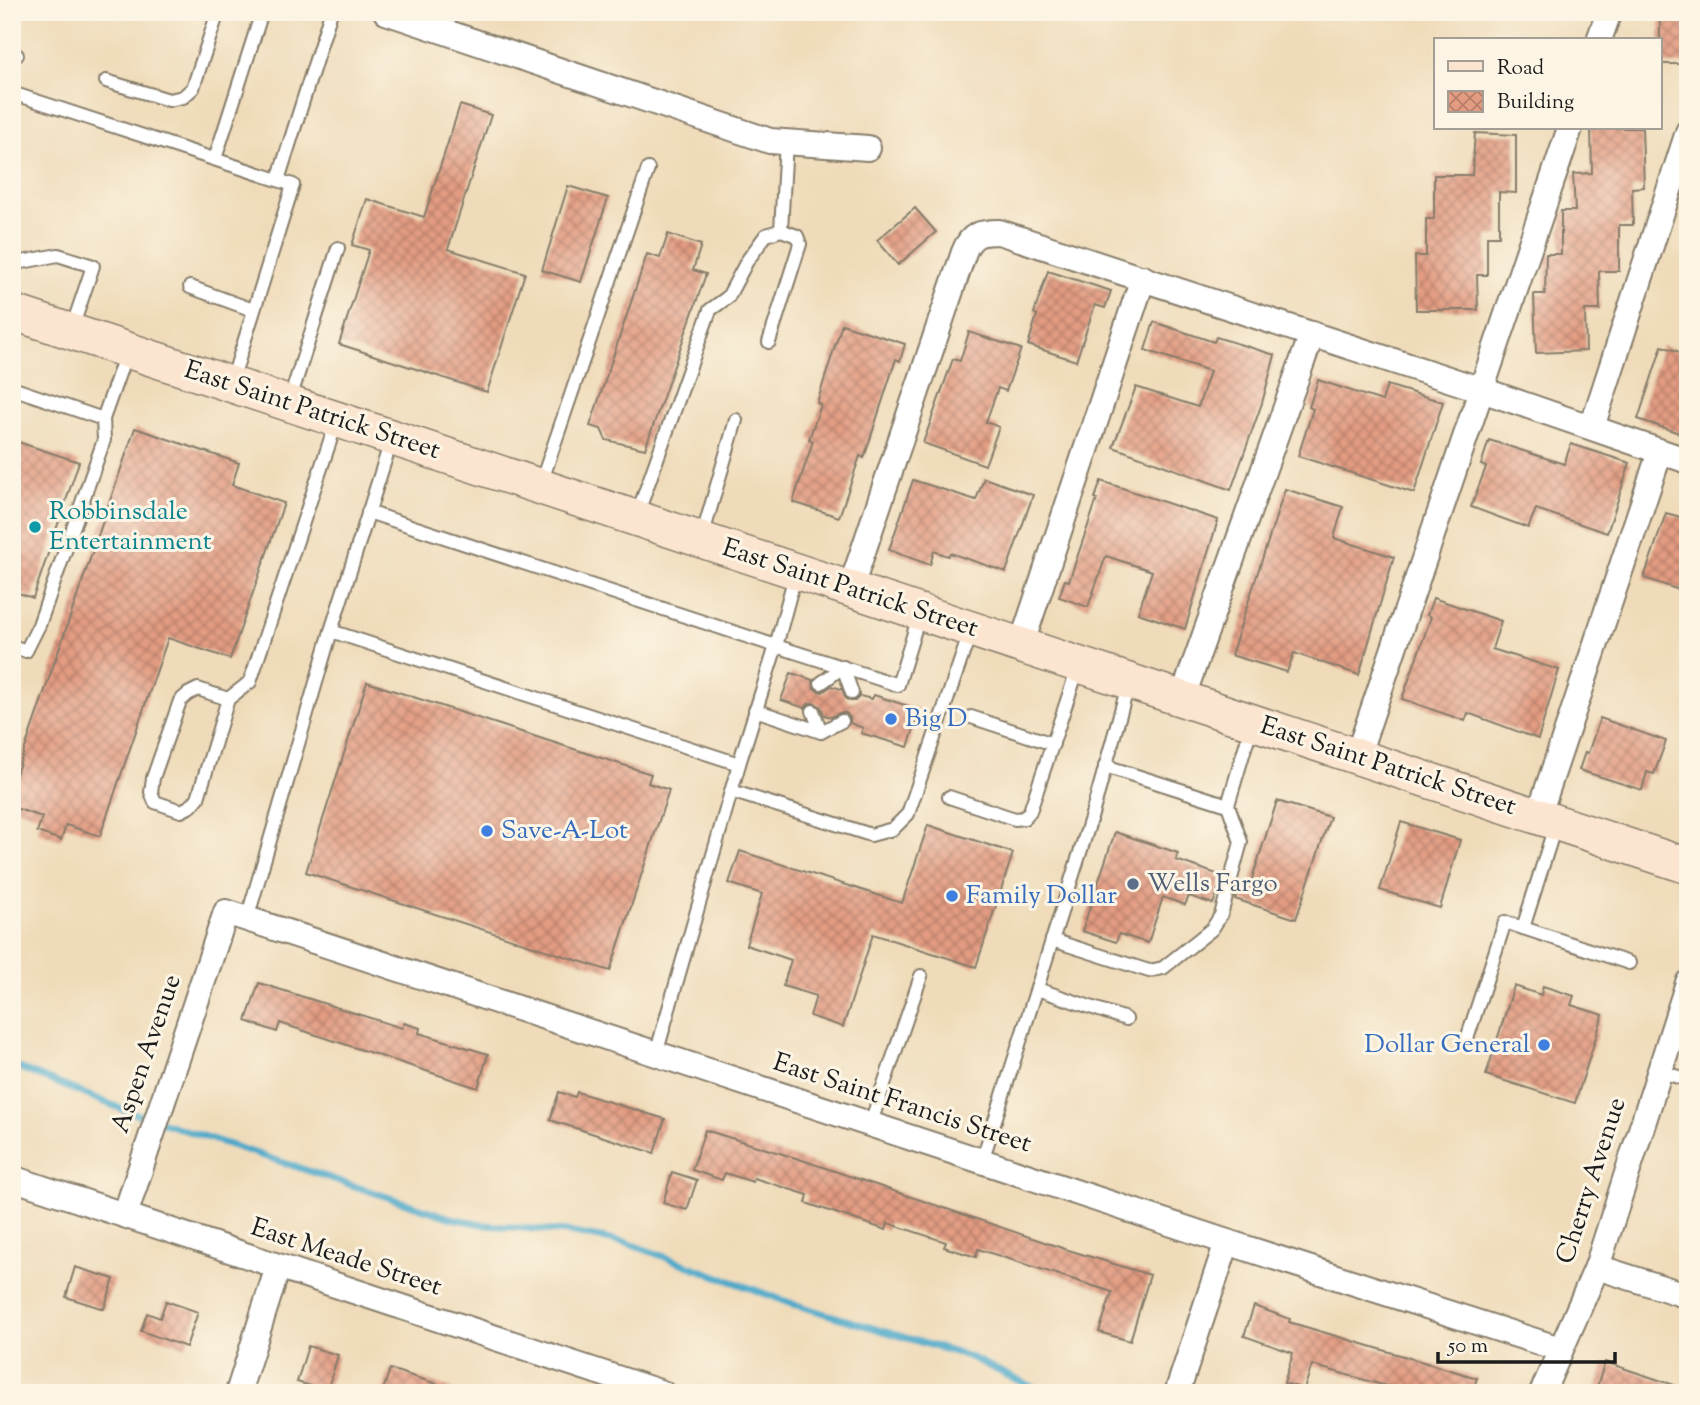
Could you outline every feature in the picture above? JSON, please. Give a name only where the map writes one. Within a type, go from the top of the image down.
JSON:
[{"type":"main road","name":"East Saint Patrick Street","points":[[12,312],[1688,866]]},
{"type":"street","points":[[386,12],[770,141],[868,148]]},
{"type":"street","points":[[1600,38],[1609,12]]},
{"type":"street","points":[[1357,757],[1569,130]]},
{"type":"street","points":[[1592,428],[1688,132]]},
{"type":"street","points":[[850,590],[968,240],[981,232],[999,232],[1143,278],[1688,461]]},
{"type":"street","points":[[1021,646],[1143,278]]},
{"type":"street","points":[[1182,699],[1312,334]]},
{"type":"street","points":[[1547,820],[1660,452]]},
{"type":"street","name":"East Saint Francis Street","points":[[237,915],[870,1125],[1560,1349]]},
{"type":"street","name":"Aspen Avenue","points":[[125,1215],[169,1082],[237,915]]},
{"type":"street","name":"Cherry Avenue","points":[[1542,1393],[1597,1267],[1688,983]]},
{"type":"street","name":"East Meade Street","points":[[12,1178],[662,1393]]},
{"type":"street","points":[[1177,1393],[1227,1242]]},
{"type":"street","points":[[238,1393],[278,1267]]},
{"type":"street","points":[[1597,1267],[1688,1296]]},
{"type":"lane","points":[[106,81],[169,100],[183,97],[193,88],[218,12]]},
{"type":"lane","points":[[215,159],[262,12]]},
{"type":"lane","points":[[278,180],[331,12]]},
{"type":"lane","points":[[12,93],[293,185],[230,384]]},
{"type":"lane","points":[[781,230],[786,142]]},
{"type":"lane","points":[[539,487],[648,169]]},
{"type":"lane","points":[[636,519],[710,310],[728,297],[747,261],[766,235],[781,230],[797,236],[800,244],[769,342]]},
{"type":"lane","points":[[288,404],[338,248]]},
{"type":"lane","points":[[12,264],[58,255],[93,266],[71,332]]},
{"type":"lane","points":[[190,288],[254,310]]},
{"type":"lane","points":[[12,646],[26,651],[39,625],[104,440],[103,419],[127,350]]},
{"type":"lane","points":[[12,387],[103,419]]},
{"type":"lane","points":[[228,699],[198,689],[180,701],[153,778],[151,792],[155,802],[181,811],[191,806],[198,798],[228,699],[250,682],[337,420]]},
{"type":"lane","points":[[701,540],[736,420]]},
{"type":"lane","points":[[237,915],[392,438]]},
{"type":"lane","points":[[368,512],[898,685],[920,613]]},
{"type":"lane","points":[[656,1054],[796,572]]},
{"type":"lane","points":[[731,792],[871,835],[893,829],[908,814],[971,629]]},
{"type":"lane","points":[[331,631],[739,764]]},
{"type":"lane","points":[[948,797],[1014,819],[1024,818],[1030,811],[1079,665]]},
{"type":"lane","points":[[821,683],[843,667]]},
{"type":"lane","points":[[843,667],[852,693]]},
{"type":"lane","points":[[982,1161],[1130,682]]},
{"type":"lane","points":[[755,710],[821,732],[842,721]]},
{"type":"lane","points":[[813,711],[821,732]]},
{"type":"lane","points":[[971,717],[1053,744]]},
{"type":"lane","points":[[1052,940],[1149,971],[1163,968],[1212,929],[1221,915],[1241,842],[1227,805],[1252,722]]},
{"type":"lane","points":[[1105,766],[1227,805]]},
{"type":"lane","points":[[1523,928],[1547,820]]},
{"type":"lane","points":[[1466,1039],[1505,922],[1629,963]]},
{"type":"lane","points":[[870,1125],[920,976]]},
{"type":"lane","points":[[1037,989],[1126,1019]]},
{"type":"lane","points":[[1659,1071],[1688,1080]]},
{"type":"building","points":[[1660,12],[1687,12],[1687,64],[1662,64]]},
{"type":"building","points":[[460,105],[491,115],[448,249],[525,273],[487,392],[339,344],[369,250],[352,245],[367,199],[424,217]]},
{"type":"building","points":[[1591,130],[1642,130],[1644,187],[1632,188],[1633,225],[1619,225],[1619,271],[1599,271],[1600,310],[1585,310],[1586,351],[1536,353],[1534,294],[1545,294],[1546,254],[1561,254],[1561,211],[1575,211],[1573,174],[1592,173]]},
{"type":"building","points":[[1475,133],[1516,135],[1516,193],[1499,192],[1499,236],[1487,236],[1487,275],[1477,275],[1478,310],[1416,310],[1415,256],[1426,256],[1426,219],[1434,219],[1434,175],[1472,175]]},
{"type":"building","points":[[568,186],[608,198],[581,282],[542,270]]},
{"type":"building","points":[[915,208],[936,232],[898,265],[877,240]]},
{"type":"building","points":[[668,234],[701,245],[693,270],[706,274],[645,449],[606,440],[601,429],[590,426],[647,254],[660,258]]},
{"type":"building","points":[[1048,271],[1111,291],[1105,308],[1095,305],[1076,361],[1028,345],[1037,315],[1034,313]]},
{"type":"building","points":[[1154,322],[1214,342],[1216,337],[1275,355],[1262,403],[1231,490],[1113,447],[1136,387],[1198,407],[1210,371],[1145,350]]},
{"type":"building","points":[[842,324],[905,344],[900,361],[896,359],[864,458],[860,456],[839,517],[793,502],[813,441],[809,439],[821,405],[817,403]]},
{"type":"building","points":[[969,332],[1021,349],[1006,391],[998,388],[986,422],[999,427],[985,465],[923,443],[953,359],[960,361]]},
{"type":"building","points":[[1662,346],[1688,355],[1688,436],[1638,419]]},
{"type":"building","points":[[1318,380],[1382,401],[1387,385],[1443,402],[1414,493],[1298,456],[1313,409],[1309,407]]},
{"type":"building","points":[[135,428],[239,463],[232,485],[284,503],[230,659],[168,638],[100,836],[66,825],[61,840],[37,832],[42,817],[12,807],[12,786]]},
{"type":"building","name":"Robbinsdale Entertainment","points":[[12,440],[79,462],[33,598],[12,591]]},
{"type":"building","points":[[1489,440],[1564,464],[1571,444],[1630,463],[1607,533],[1536,509],[1528,528],[1471,507],[1486,467],[1481,465]]},
{"type":"building","points":[[984,478],[1033,495],[1006,572],[950,553],[948,556],[934,551],[930,565],[889,550],[913,480],[976,500]]},
{"type":"building","points":[[1101,481],[1218,520],[1185,629],[1138,613],[1152,571],[1106,556],[1088,607],[1059,597],[1065,580],[1069,581]]},
{"type":"building","points":[[1285,489],[1343,507],[1334,538],[1394,557],[1359,675],[1294,653],[1287,672],[1231,655]]},
{"type":"building","points":[[1666,513],[1688,519],[1688,593],[1644,578]]},
{"type":"building","points":[[1433,598],[1501,621],[1492,649],[1559,670],[1538,739],[1468,713],[1465,721],[1402,699],[1431,617],[1427,615]]},
{"type":"building","points":[[791,673],[813,680],[814,688],[818,691],[823,692],[831,686],[842,689],[846,699],[850,701],[855,701],[860,696],[872,699],[874,695],[920,710],[908,747],[861,733],[863,728],[850,723],[846,713],[831,717],[824,715],[821,707],[815,703],[809,703],[805,708],[781,700]]},
{"type":"building","name":"Save-A-Lot","points":[[367,682],[651,774],[648,783],[669,790],[610,971],[306,872]]},
{"type":"building","points":[[1600,718],[1666,741],[1654,774],[1647,772],[1642,790],[1579,770]]},
{"type":"building","points":[[1277,801],[1330,817],[1296,919],[1235,899],[1239,882],[1250,885]]},
{"type":"building","points":[[1401,822],[1460,840],[1440,908],[1380,890]]},
{"type":"building","points":[[928,825],[1013,853],[976,967],[873,934],[843,1027],[810,1016],[816,996],[783,986],[791,960],[746,945],[762,894],[729,883],[740,851],[902,903]]},
{"type":"building","name":"Wells Fargo","points":[[1115,832],[1178,853],[1176,860],[1223,876],[1213,904],[1189,896],[1185,905],[1163,897],[1148,943],[1119,934],[1116,942],[1082,931]]},
{"type":"building","points":[[259,983],[402,1028],[404,1023],[420,1028],[419,1033],[488,1054],[478,1088],[280,1023],[277,1032],[246,1021]]},
{"type":"building","name":"Dollar General","points":[[1514,986],[1541,995],[1543,986],[1574,996],[1571,1005],[1603,1015],[1575,1103],[1486,1075]]},
{"type":"building","points":[[559,1092],[575,1097],[577,1092],[665,1119],[654,1153],[550,1120]]},
{"type":"building","points":[[705,1130],[1150,1275],[1130,1341],[1099,1332],[1112,1292],[978,1249],[976,1257],[944,1247],[946,1242],[888,1223],[886,1230],[806,1203],[808,1195],[754,1178],[753,1182],[725,1173],[722,1180],[692,1170]]},
{"type":"building","points":[[672,1172],[697,1180],[687,1210],[663,1203]]},
{"type":"building","points":[[75,1267],[114,1279],[104,1309],[66,1297]]},
{"type":"building","points":[[166,1301],[198,1312],[186,1347],[141,1331],[147,1313],[160,1318]]},
{"type":"building","points":[[1254,1306],[1290,1319],[1289,1322],[1477,1378],[1472,1393],[1411,1393],[1312,1365],[1304,1389],[1284,1383],[1293,1353],[1244,1336]]},
{"type":"building","points":[[308,1346],[338,1355],[327,1391],[297,1382]]},
{"type":"building","points":[[1605,1362],[1686,1389],[1685,1393],[1595,1393]]},
{"type":"building","points":[[390,1369],[452,1389],[451,1393],[382,1393]]},
{"type":"waterway","points":[[12,1065],[127,1111],[451,1218],[486,1225],[568,1232],[627,1243],[793,1304],[970,1357],[1044,1393]]},
{"type":"place","name":"Robbinsdale Entertainment","points":[[35,527]]},
{"type":"place","name":"Big D","points":[[891,719]]},
{"type":"place","name":"Save-A-Lot","points":[[487,831]]},
{"type":"place","name":"Wells Fargo","points":[[1133,884]]},
{"type":"place","name":"Family Dollar","points":[[952,896]]},
{"type":"place","name":"Dollar General","points":[[1544,1045]]}]
